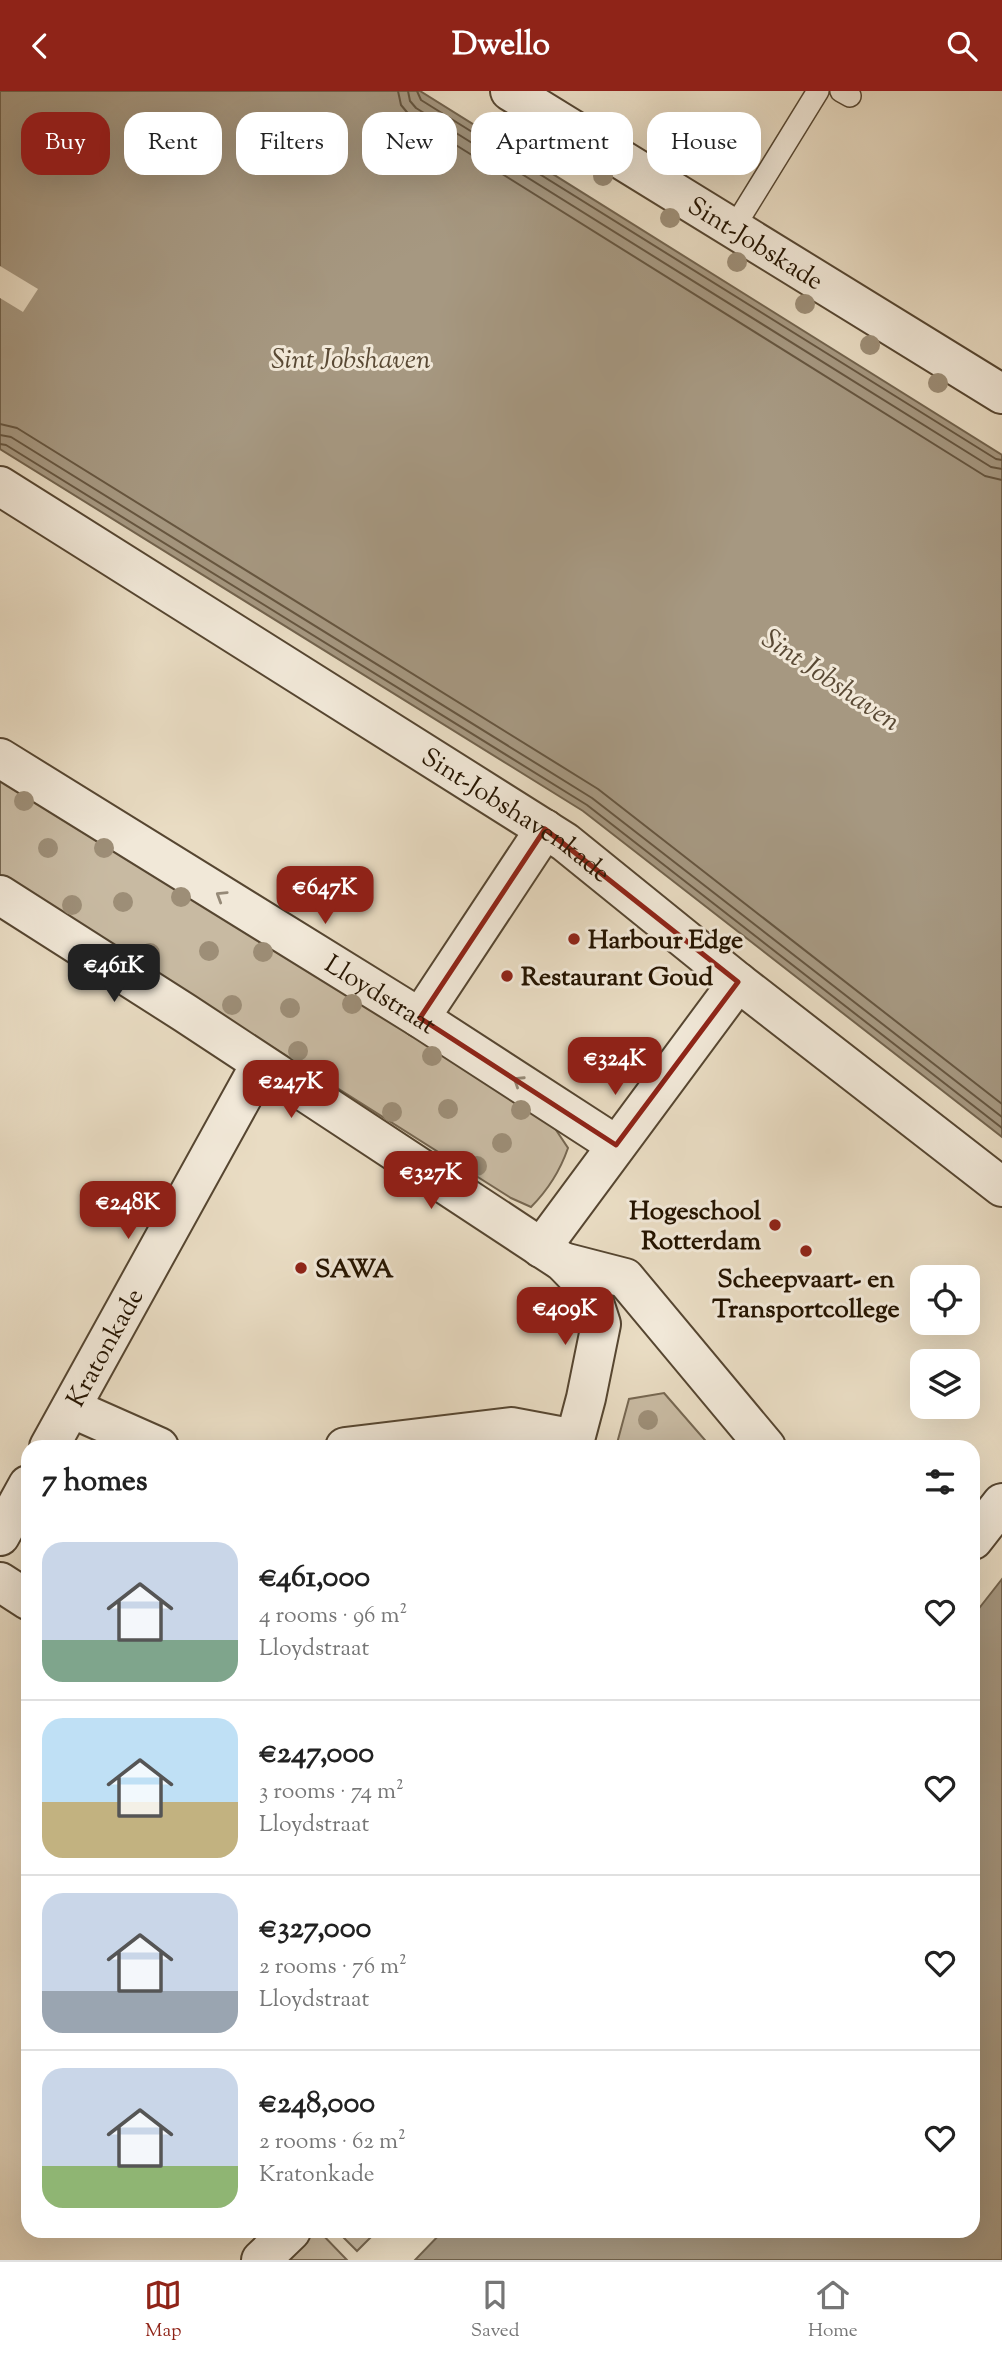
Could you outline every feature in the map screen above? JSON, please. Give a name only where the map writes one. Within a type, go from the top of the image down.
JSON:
[{"type":"street","name":"Sint-Jobskade","points":[[510,91],[1002,394]]},
{"type":"street","name":"Sint-Jobshavenkade","points":[[0,486],[565,842],[738,982],[1002,1187]]},
{"type":"street","name":"Lloydstraat","points":[[0,758],[420,1018],[616,1146]]},
{"type":"street","points":[[420,1018],[545,829]]},
{"type":"street","points":[[0,895],[185,1013],[260,1065],[552,1255],[590,1290],[601,1324],[575,1440]]},
{"type":"street","points":[[552,1255],[616,1146],[738,982]]},
{"type":"street","name":"Kratonkade","points":[[53,1440],[260,1065]]},
{"type":"street","points":[[552,1255],[625,1278],[760,1440]]},
{"type":"street","points":[[71,1408],[143,1440]]},
{"type":"street","points":[[403,1440],[512,1427],[562,1440]]},
{"type":"street","points":[[0,1536],[21,1498]]},
{"type":"street","points":[[980,1531],[1002,1503]]},
{"type":"street","points":[[0,1582],[21,1596]]},
{"type":"street","points":[[261,2260],[284,2238]]},
{"type":"lane","points":[[733,229],[817,91]]},
{"type":"highlighted area","points":[[545,829],[738,982],[616,1145],[420,1018]]},
{"type":"shaded area","points":[[0,776],[550,1121],[568,1148],[543,1194],[531,1207],[511,1198],[0,875]]},
{"type":"shaded area","points":[[664,1393],[705,1440],[618,1440],[629,1399]]},
{"type":"shaded area","points":[[309,2238],[326,2238],[347,2260],[286,2260]]},
{"type":"shaded area","points":[[344,2238],[370,2238],[357,2251]]},
{"type":"water","name":"Sint Jobshaven","points":[[0,91],[420,91],[454,112],[362,112],[362,175],[457,175],[457,114],[471,123],[471,175],[554,175],[1002,455],[1002,1137],[583,811],[0,449]]},
{"type":"water","points":[[1002,1579],[1002,2260],[415,2260],[436,2238],[980,2238],[980,1607]]},
{"type":"pier","points":[[0,266],[38,289],[23,312],[0,298]]},
{"type":"place","name":"Harbour Edge","points":[[574,939]]},
{"type":"place","name":"Restaurant Goud","points":[[507,976]]},
{"type":"place","name":"Hogeschool Rotterdam","points":[[775,1225]]},
{"type":"place","name":"Scheepvaart- en Transportcollege","points":[[806,1251]]},
{"type":"place","name":"SAWA","points":[[301,1268]]}]
